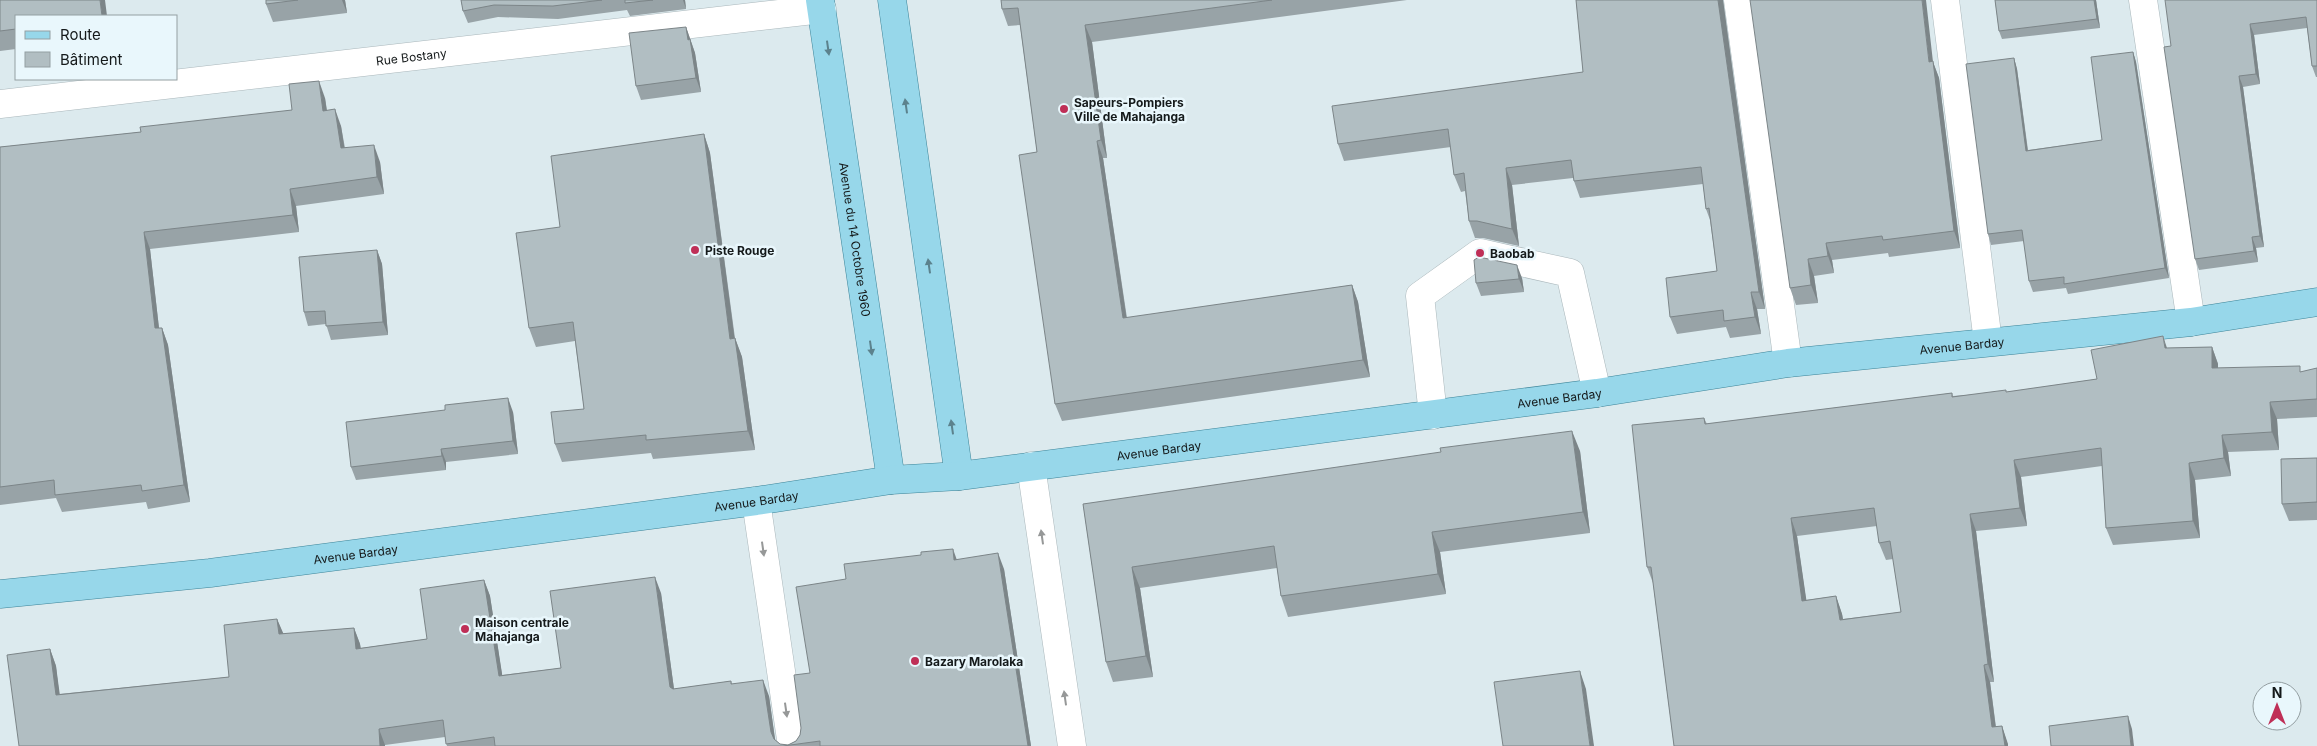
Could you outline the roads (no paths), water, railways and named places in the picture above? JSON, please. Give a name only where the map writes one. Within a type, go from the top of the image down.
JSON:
[{"type":"main road","points":[[892,0],[959,476]]},
{"type":"main road","name":"Avenue du 14 Octobre 1960","points":[[821,5],[891,480]]},
{"type":"main road","name":"Avenue Barday","points":[[0,594],[210,572],[756,501],[891,480],[959,476],[1597,393],[1788,364],[2191,322],[2317,302]]},
{"type":"street","points":[[1738,0],[1788,364]]},
{"type":"street","points":[[1945,0],[1988,342]]},
{"type":"street","points":[[2143,0],[2191,322]]},
{"type":"street","name":"Rue Bostany","points":[[0,104],[821,5]]},
{"type":"street","points":[[1433,415],[1420,296],[1480,253],[1570,273],[1597,393]]},
{"type":"street","points":[[1031,466],[1072,746]]},
{"type":"street","points":[[756,501],[792,746]]},
{"type":"place","name":"Sapeurs-Pompiers Ville de Mahajanga","points":[[1064,109]]},
{"type":"place","name":"Piste Rouge","points":[[695,250]]},
{"type":"place","name":"Baobab","points":[[1480,253]]},
{"type":"place","name":"Maison centrale Mahajanga","points":[[465,629]]},
{"type":"place","name":"Bazary Marolaka","points":[[915,661]]}]
